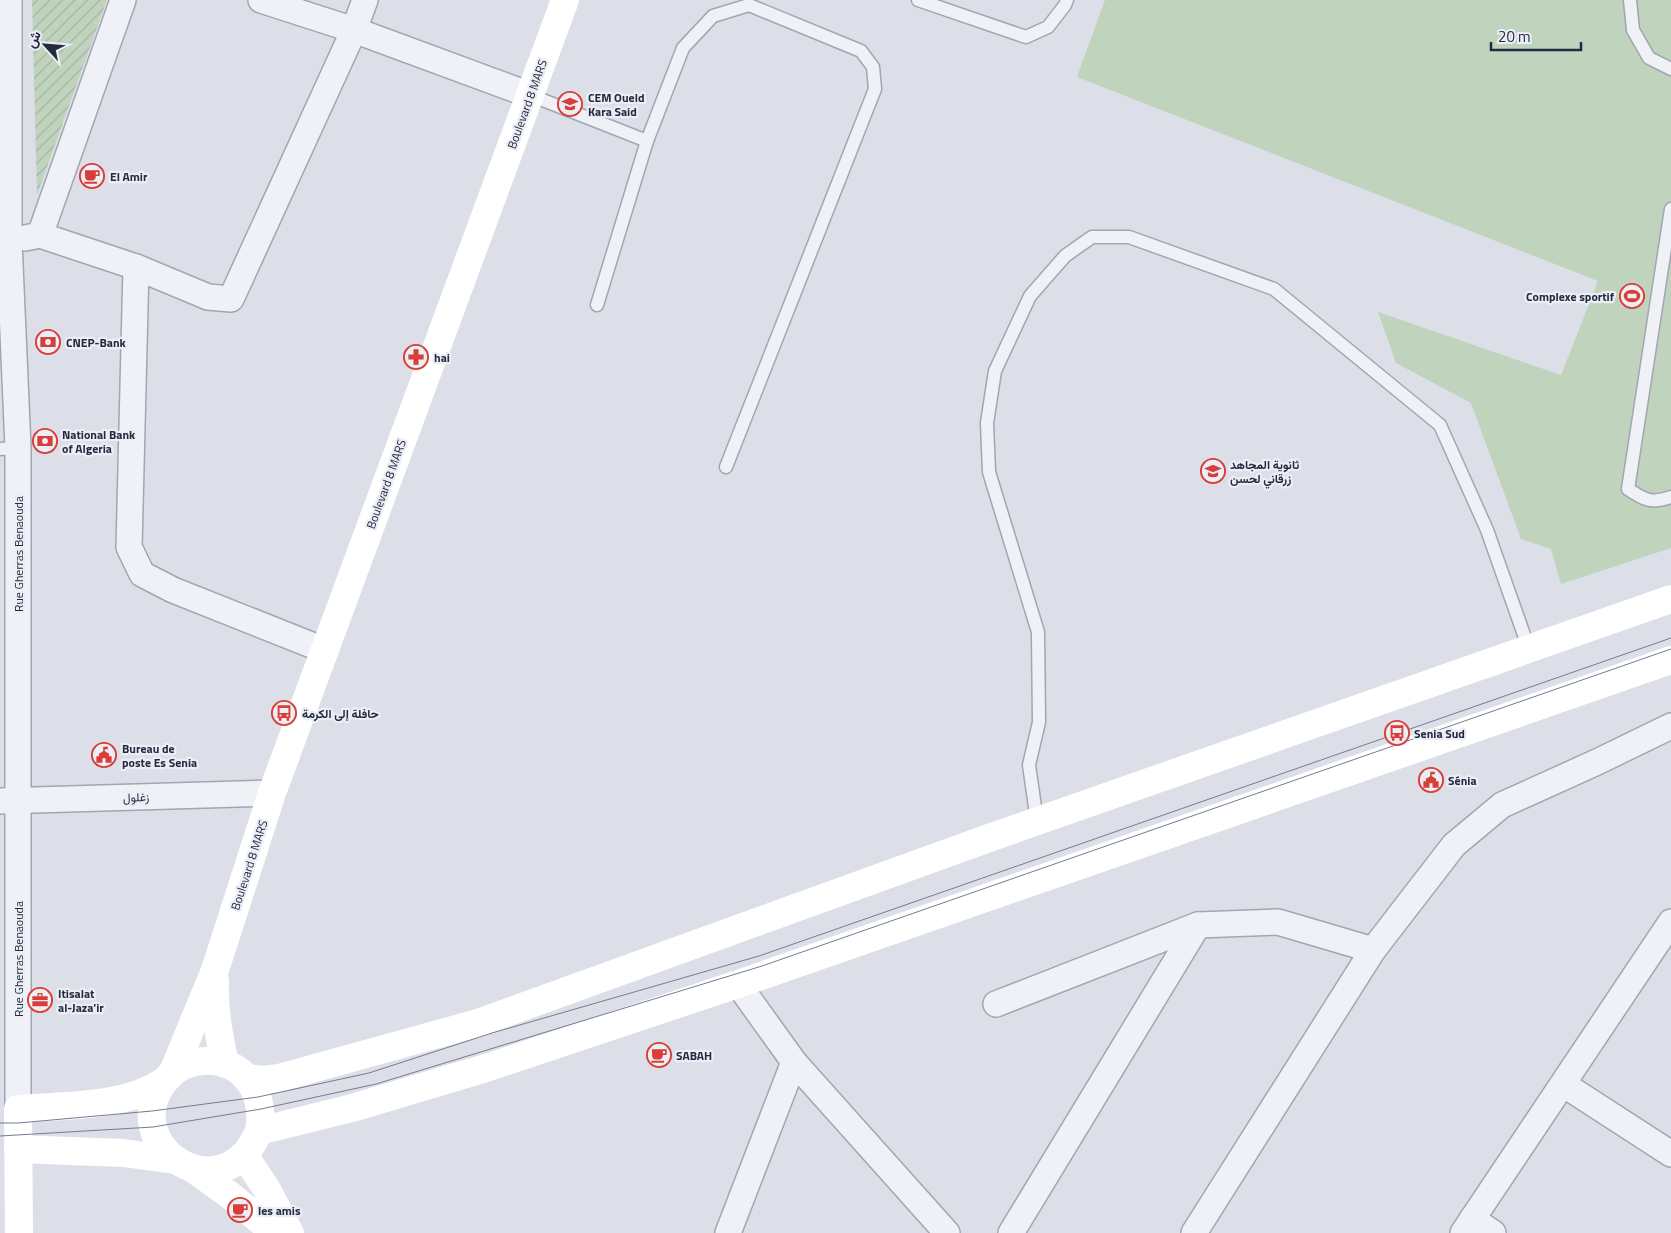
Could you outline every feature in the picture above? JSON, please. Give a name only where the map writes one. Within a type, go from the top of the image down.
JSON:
[{"type":"main road","name":"Boulevard 8 MARS","points":[[216,970],[272,793],[565,0]]},
{"type":"main road","points":[[14,1129],[142,1094],[189,1063],[207,1061],[264,1080],[279,1078],[478,1023],[1037,822],[1671,599]]},
{"type":"main road","points":[[259,1131],[352,1108],[486,1068],[738,984],[1671,660]]},
{"type":"main road","points":[[14,1129],[206,1170],[220,1169],[244,1155],[253,1144],[259,1131],[261,1109],[258,1097],[236,1070],[218,1033],[214,1002],[216,970]]},
{"type":"main road","points":[[216,970],[168,1077],[155,1096],[152,1111],[153,1127],[165,1152],[231,1196],[274,1233]]},
{"type":"main road","points":[[14,1129],[19,1233]]},
{"type":"main road","points":[[244,1155],[266,1188],[290,1233]]},
{"type":"street","name":"Rue Gherras Benaouda","points":[[9,0],[9,800],[14,1129]]},
{"type":"street","points":[[40,235],[123,0]]},
{"type":"street","points":[[261,0],[354,30],[530,95]]},
{"type":"street","points":[[9,241],[40,235],[136,268],[208,297],[231,299],[354,30],[365,0]]},
{"type":"street","points":[[136,268],[129,547],[142,574],[173,590],[324,650]]},
{"type":"street","points":[[1194,1233],[1373,950],[1454,845],[1502,805],[1671,726]]},
{"type":"street","name":"زغلول","points":[[9,800],[272,793]]},
{"type":"street","points":[[996,1004],[1198,925],[1278,922],[1373,950]]},
{"type":"street","points":[[1493,1233],[1468,1226],[1671,922]]},
{"type":"street","points":[[1011,1233],[1198,925]]},
{"type":"street","points":[[738,984],[794,1062],[947,1233]]},
{"type":"street","points":[[728,1233],[794,1062]]},
{"type":"street","points":[[1562,1084],[1671,1154]]},
{"type":"lane","points":[[918,0],[1026,37],[1048,27],[1067,0]]},
{"type":"lane","points":[[1630,0],[1633,30],[1649,58],[1671,68]]},
{"type":"lane","points":[[597,305],[647,141],[683,48],[713,16],[748,5],[861,50],[873,66],[875,89],[726,467]]},
{"type":"lane","points":[[530,95],[647,141]]},
{"type":"lane","points":[[1671,208],[1628,489],[1644,500],[1660,501],[1671,497]]},
{"type":"lane","points":[[1037,822],[1029,766],[1039,722],[1038,632],[988,472],[986,422],[996,371],[1030,296],[1065,256],[1092,237],[1129,237],[1274,289],[1440,425],[1487,530],[1528,648]]},
{"type":"green space","points":[[32,0],[107,0],[37,195]]},
{"type":"green space","name":"Complexe sportif","points":[[1105,0],[1671,0],[1671,548],[1561,584],[1551,549],[1521,539],[1471,403],[1396,363],[1378,312],[1561,375],[1598,281],[1077,77]]},
{"type":"tram line","points":[[0,1123],[152,1111],[258,1097],[369,1073],[492,1033],[759,956],[1671,638]]},
{"type":"tram line","points":[[0,1136],[153,1127],[261,1109],[376,1084],[762,966],[1671,649]]},
{"type":"place","name":"CEM Oueld Kara Said","points":[[570,104]]},
{"type":"place","name":"El Amir","points":[[92,176]]},
{"type":"place","name":"Complexe sportif","points":[[1632,296]]},
{"type":"place","name":"CNEP-Bank","points":[[48,342]]},
{"type":"place","name":"hai","points":[[416,357]]},
{"type":"place","name":"National Bank of Algeria","points":[[45,441]]},
{"type":"place","name":"ثانوية المجاهد زرقاني لحسن","points":[[1213,471]]},
{"type":"place","name":"حافلة إلى الكرمة","points":[[284,713]]},
{"type":"place","name":"Senia Sud","points":[[1397,733]]},
{"type":"place","name":"Bureau de poste Es Senia","points":[[104,755]]},
{"type":"place","name":"Sénia","points":[[1431,780]]},
{"type":"place","name":"Itisalat al-Jaza'ir","points":[[40,1000]]},
{"type":"place","name":"SABAH","points":[[659,1055]]},
{"type":"place","name":"les amis","points":[[240,1210]]}]
